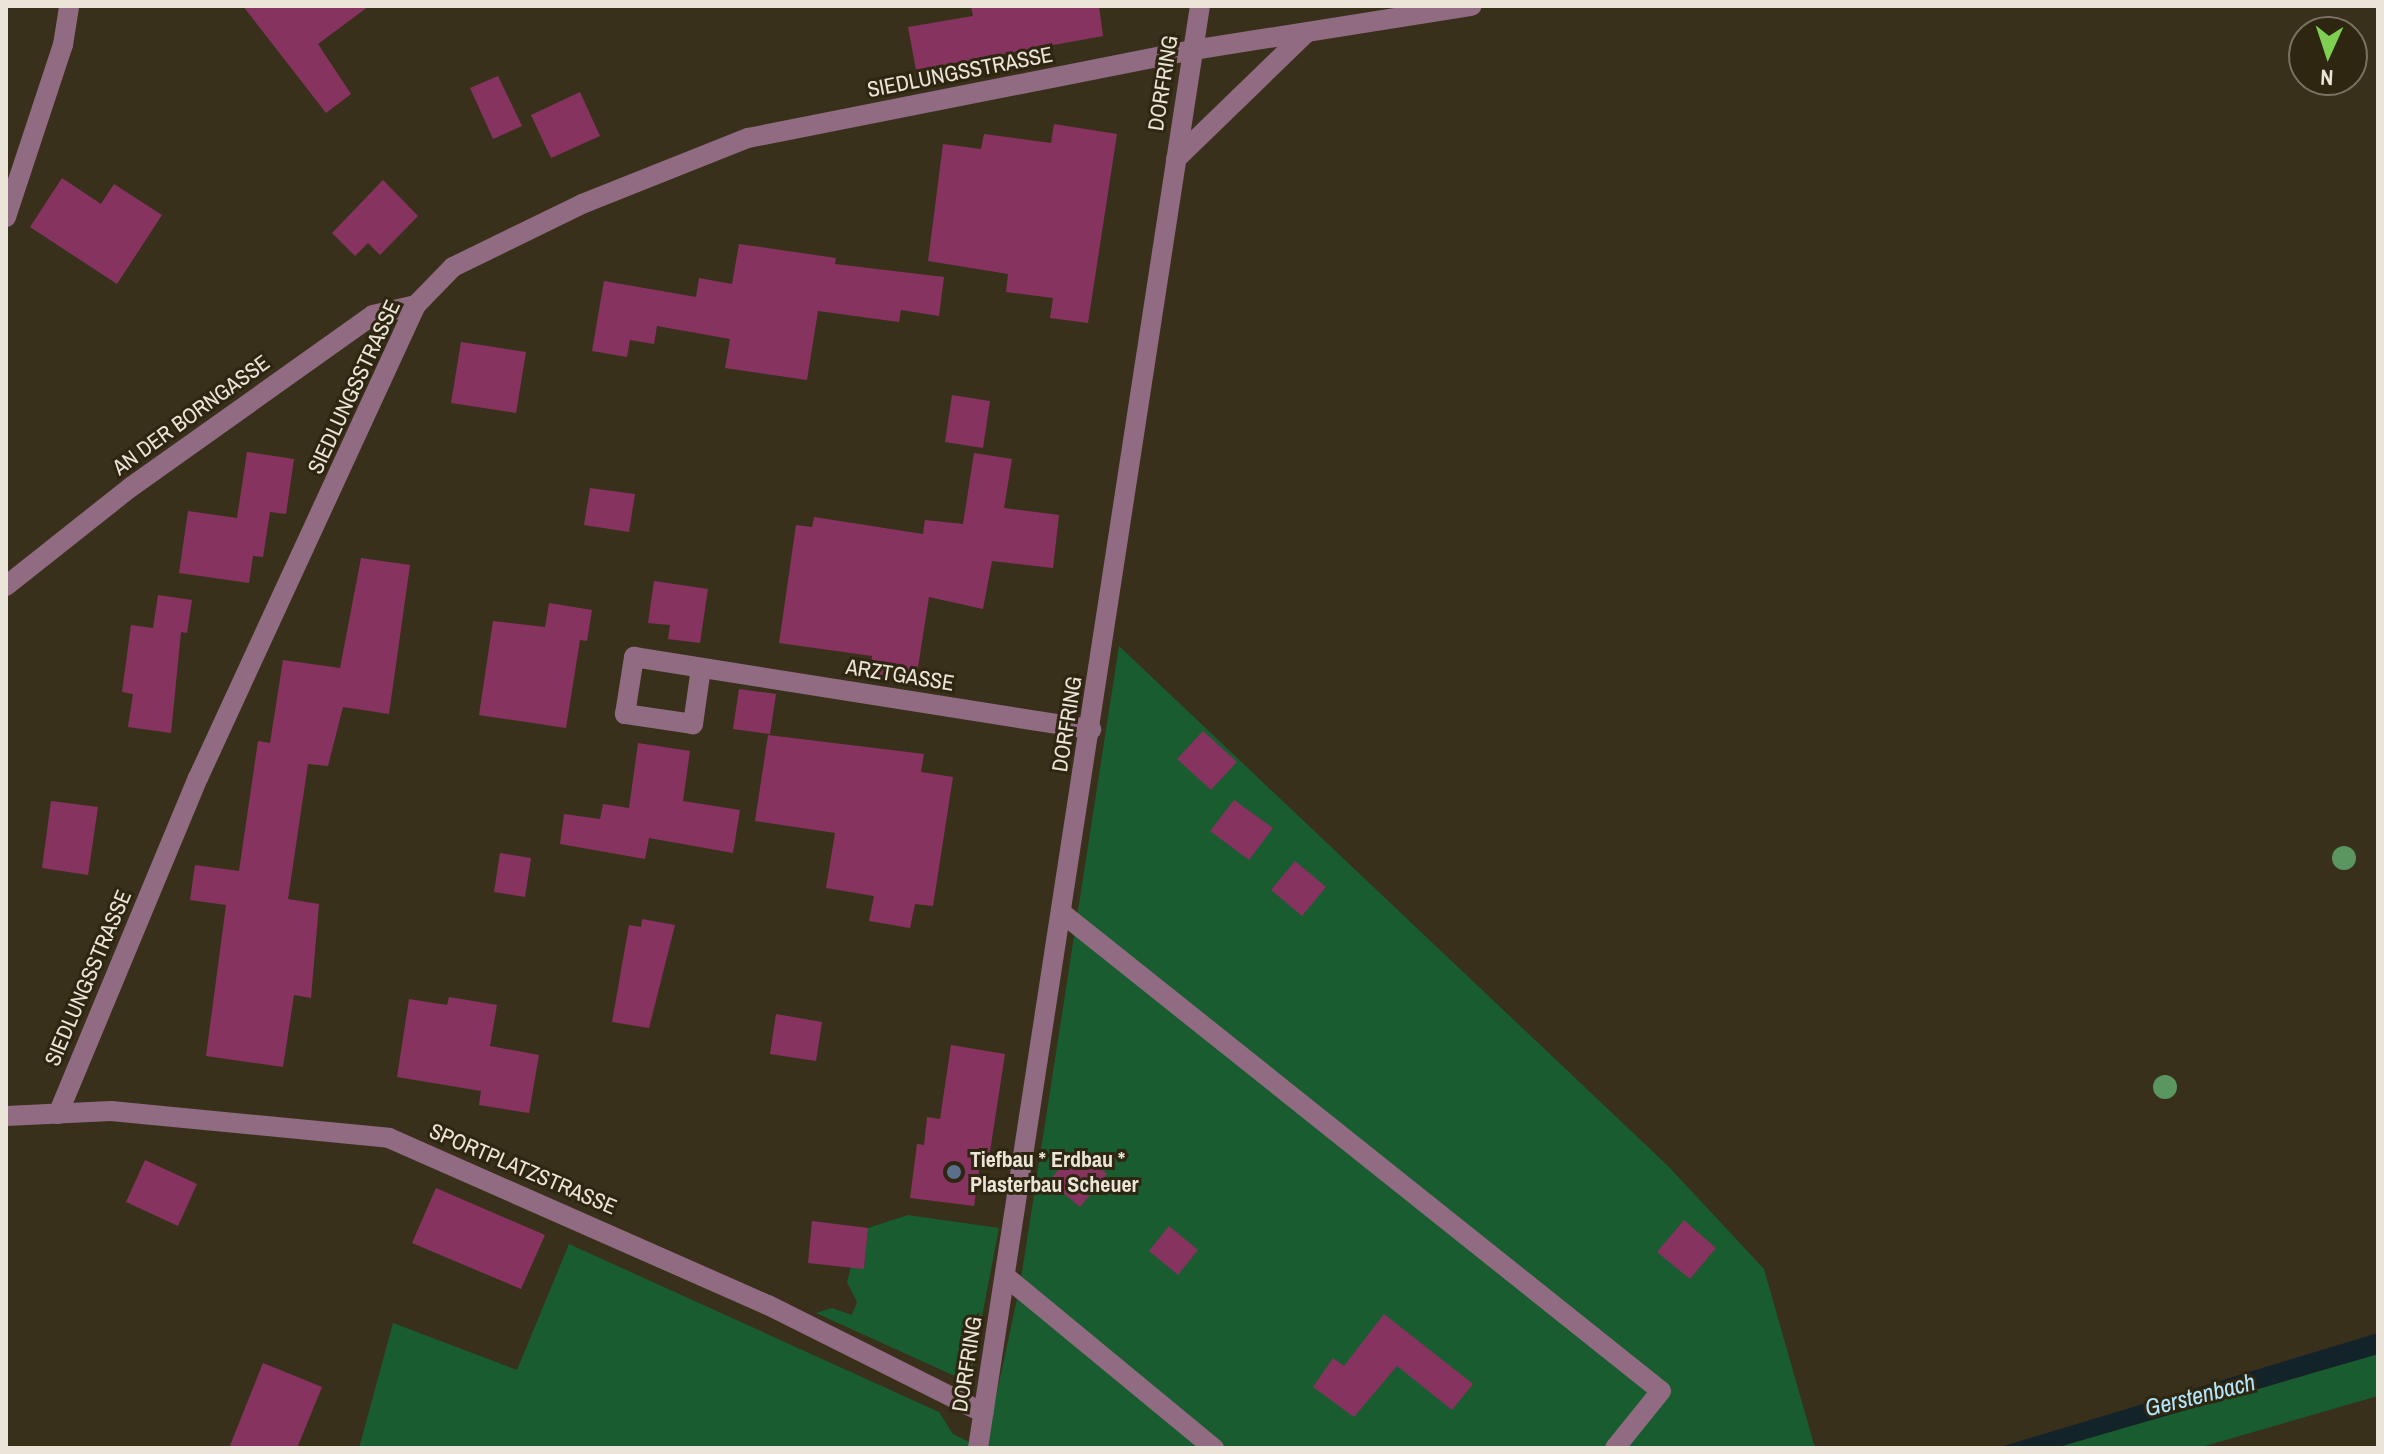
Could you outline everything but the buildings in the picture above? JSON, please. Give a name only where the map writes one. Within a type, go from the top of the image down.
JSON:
[{"type":"street","points":[[6,217],[63,45],[69,6]]},
{"type":"street","name":"DORFRING","points":[[978,1448],[1200,6]]},
{"type":"street","name":"SIEDLUNGSSTRASSE","points":[[58,1114],[198,778],[416,305],[453,267],[582,204],[748,138],[1193,50],[1472,6]]},
{"type":"street","points":[[1176,159],[1306,33]]},
{"type":"street","name":"AN DER BORNGASSE","points":[[6,586],[131,487],[373,315],[416,305]]},
{"type":"street","name":"ARZTGASSE","points":[[701,668],[693,724],[625,714],[634,657],[1091,729]]},
{"type":"street","points":[[1062,913],[1661,1391],[1615,1448]]},
{"type":"street","name":"SPORTPLATZSTRASSE","points":[[6,1116],[111,1111],[389,1138],[779,1310],[984,1413]]},
{"type":"street","points":[[1005,1276],[1214,1448]]},
{"type":"green space","points":[[1119,646],[1668,1166],[1764,1269],[1815,1448],[985,1448],[1020,1285]]},
{"type":"green space","points":[[908,1215],[999,1228],[971,1373],[957,1377],[816,1313],[832,1308],[852,1315],[857,1302],[847,1282],[851,1267],[864,1268],[868,1228]]},
{"type":"green space","points":[[569,1244],[939,1412],[953,1434],[982,1448],[359,1448],[393,1323],[517,1370]]},
{"type":"green space","points":[[2378,1354],[2378,1396],[2198,1448],[2055,1448]]},
{"type":"water","name":"Gerstenbach","points":[[2378,1333],[2378,1354],[2055,1448],[1997,1448]]},
{"type":"place","name":"Tiefbau * Erdbau * Plasterbau Scheuer","points":[[954,1172]]}]
